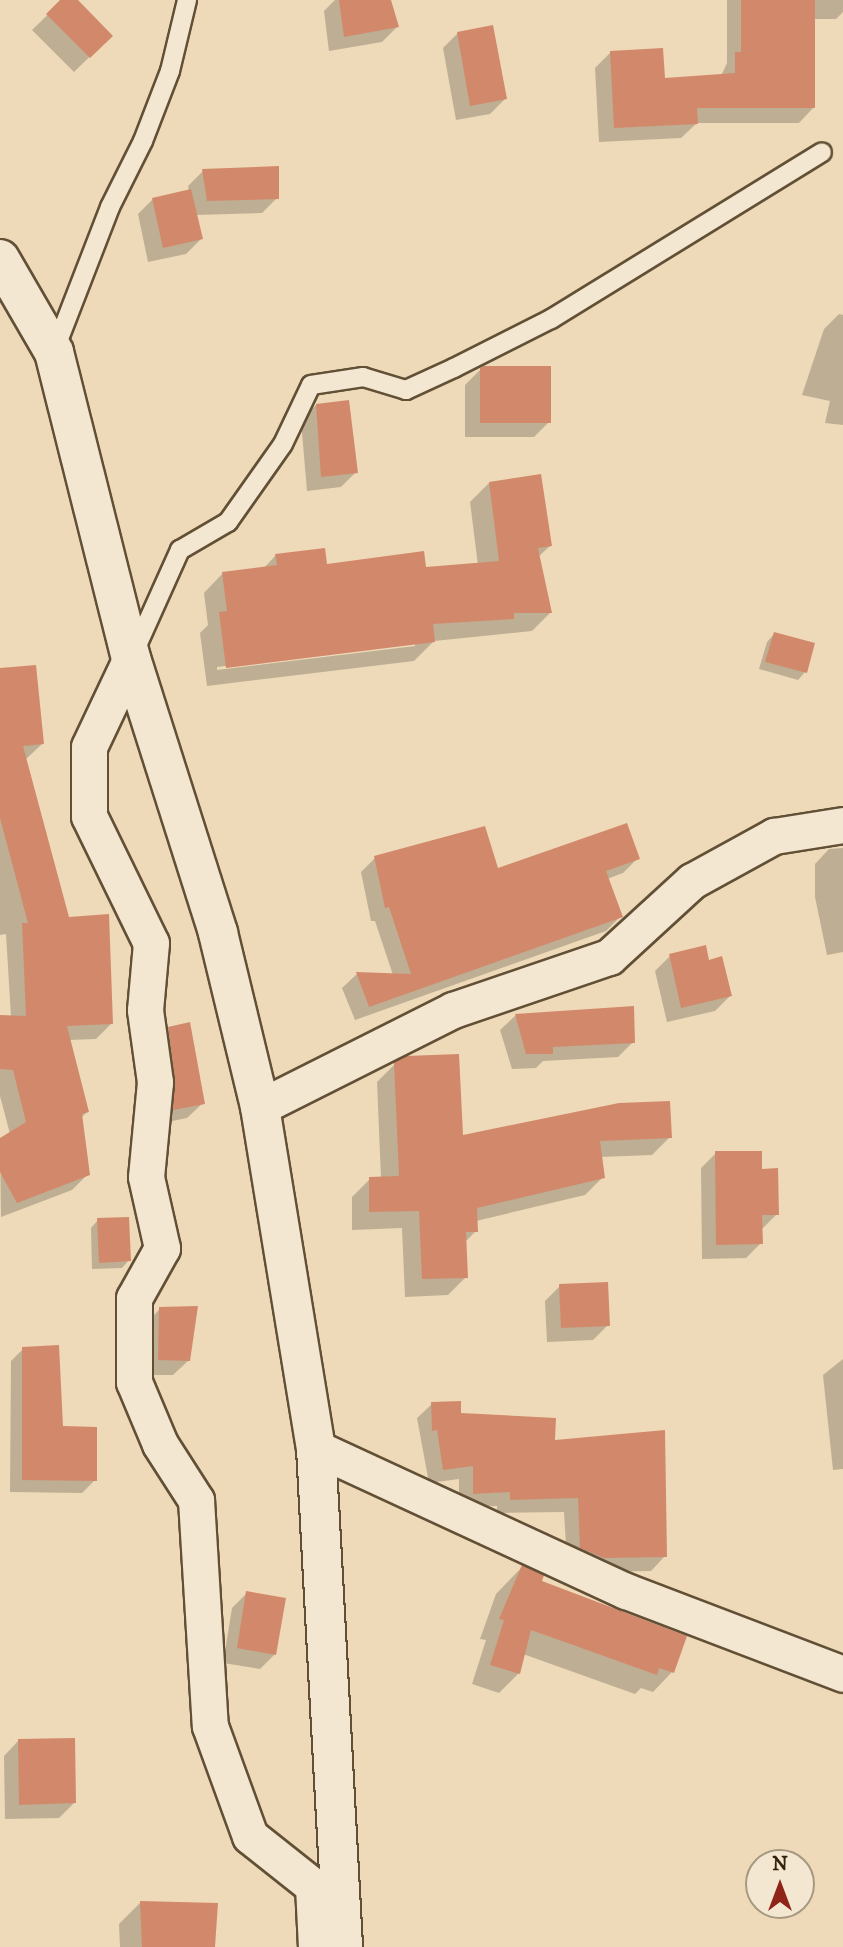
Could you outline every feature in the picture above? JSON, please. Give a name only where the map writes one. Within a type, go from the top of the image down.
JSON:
[{"type":"main road","points":[[0,259],[54,352],[131,658],[218,933],[260,1107],[316,1448],[343,1947]]},
{"type":"street","points":[[131,658],[89,747],[89,816],[150,943],[145,1010],[155,1082],[146,1177],[162,1248],[134,1298],[134,1381],[160,1444],[197,1500],[210,1726],[250,1836],[313,1886],[316,1947]]},
{"type":"street","points":[[260,1107],[453,1010],[609,957],[692,881],[774,836],[843,825]]},
{"type":"street","points":[[316,1448],[626,1591],[843,1674]]},
{"type":"lane","points":[[54,352],[110,206],[143,141],[170,71],[187,0]]},
{"type":"lane","points":[[131,658],[180,550],[228,522],[283,444],[311,385],[363,377],[406,390],[551,319],[822,152]]},
{"type":"building","points":[[60,0],[78,0],[113,36],[90,58],[46,14]]},
{"type":"building","points":[[339,0],[391,0],[399,27],[344,37]]},
{"type":"building","points":[[741,0],[815,0],[815,108],[697,108],[698,124],[614,128],[610,51],[663,48],[665,78],[735,73],[735,52],[741,52]]},
{"type":"building","points":[[493,25],[507,99],[470,106],[457,32]]},
{"type":"building","points":[[279,166],[279,199],[207,201],[202,169]]},
{"type":"building","points":[[191,189],[203,239],[163,248],[152,198]]},
{"type":"building","points":[[551,366],[551,423],[480,423],[480,368]]},
{"type":"building","points":[[349,400],[358,473],[321,477],[316,404]]},
{"type":"building","points":[[541,474],[552,546],[538,548],[552,613],[514,613],[514,619],[433,624],[435,642],[226,668],[219,612],[227,611],[222,572],[277,565],[275,554],[325,548],[327,564],[424,551],[426,567],[499,561],[489,482]]},
{"type":"building","points":[[774,632],[815,643],[807,673],[765,662]]},
{"type":"building","points":[[36,665],[44,744],[23,746],[69,917],[109,914],[113,1024],[67,1026],[89,1112],[82,1114],[90,1175],[17,1203],[0,1172],[0,1138],[26,1122],[13,1070],[0,1069],[0,1015],[26,1016],[22,923],[28,923],[0,818],[0,668]]},
{"type":"building","points":[[627,823],[640,859],[606,871],[623,917],[369,1007],[356,972],[411,974],[389,907],[385,908],[374,856],[485,826],[498,868]]},
{"type":"building","points":[[706,945],[709,960],[722,956],[732,996],[681,1008],[669,954]]},
{"type":"building","points":[[634,1006],[635,1043],[553,1047],[553,1054],[526,1054],[515,1014]]},
{"type":"building","points":[[190,1022],[205,1104],[173,1110],[175,1080],[168,1027]]},
{"type":"building","points":[[459,1054],[463,1135],[619,1103],[670,1101],[672,1138],[600,1141],[605,1178],[477,1208],[478,1232],[466,1232],[468,1278],[422,1279],[419,1211],[369,1212],[369,1177],[399,1176],[394,1062],[406,1056]]},
{"type":"building","points":[[715,1151],[762,1151],[762,1169],[778,1168],[779,1215],[762,1215],[763,1244],[716,1245]]},
{"type":"building","points":[[129,1217],[131,1261],[99,1263],[97,1218]]},
{"type":"building","points":[[608,1282],[610,1326],[561,1328],[559,1284]]},
{"type":"building","points":[[198,1306],[190,1361],[158,1360],[159,1307]]},
{"type":"building","points":[[59,1345],[63,1426],[97,1427],[97,1481],[22,1480],[22,1347]]},
{"type":"building","points":[[461,1401],[461,1413],[556,1418],[555,1440],[665,1430],[667,1557],[604,1558],[580,1548],[578,1498],[510,1500],[510,1492],[473,1494],[473,1466],[443,1470],[437,1430],[432,1431],[431,1402]]},
{"type":"building","points":[[522,1565],[544,1575],[542,1581],[687,1636],[674,1673],[659,1668],[657,1675],[531,1630],[520,1674],[490,1665],[504,1620],[499,1619]]},
{"type":"building","points":[[246,1591],[286,1598],[276,1655],[237,1648]]},
{"type":"building","points":[[75,1738],[76,1803],[19,1805],[18,1739]]},
{"type":"building","points":[[140,1901],[218,1903],[215,1947],[142,1947]]}]
